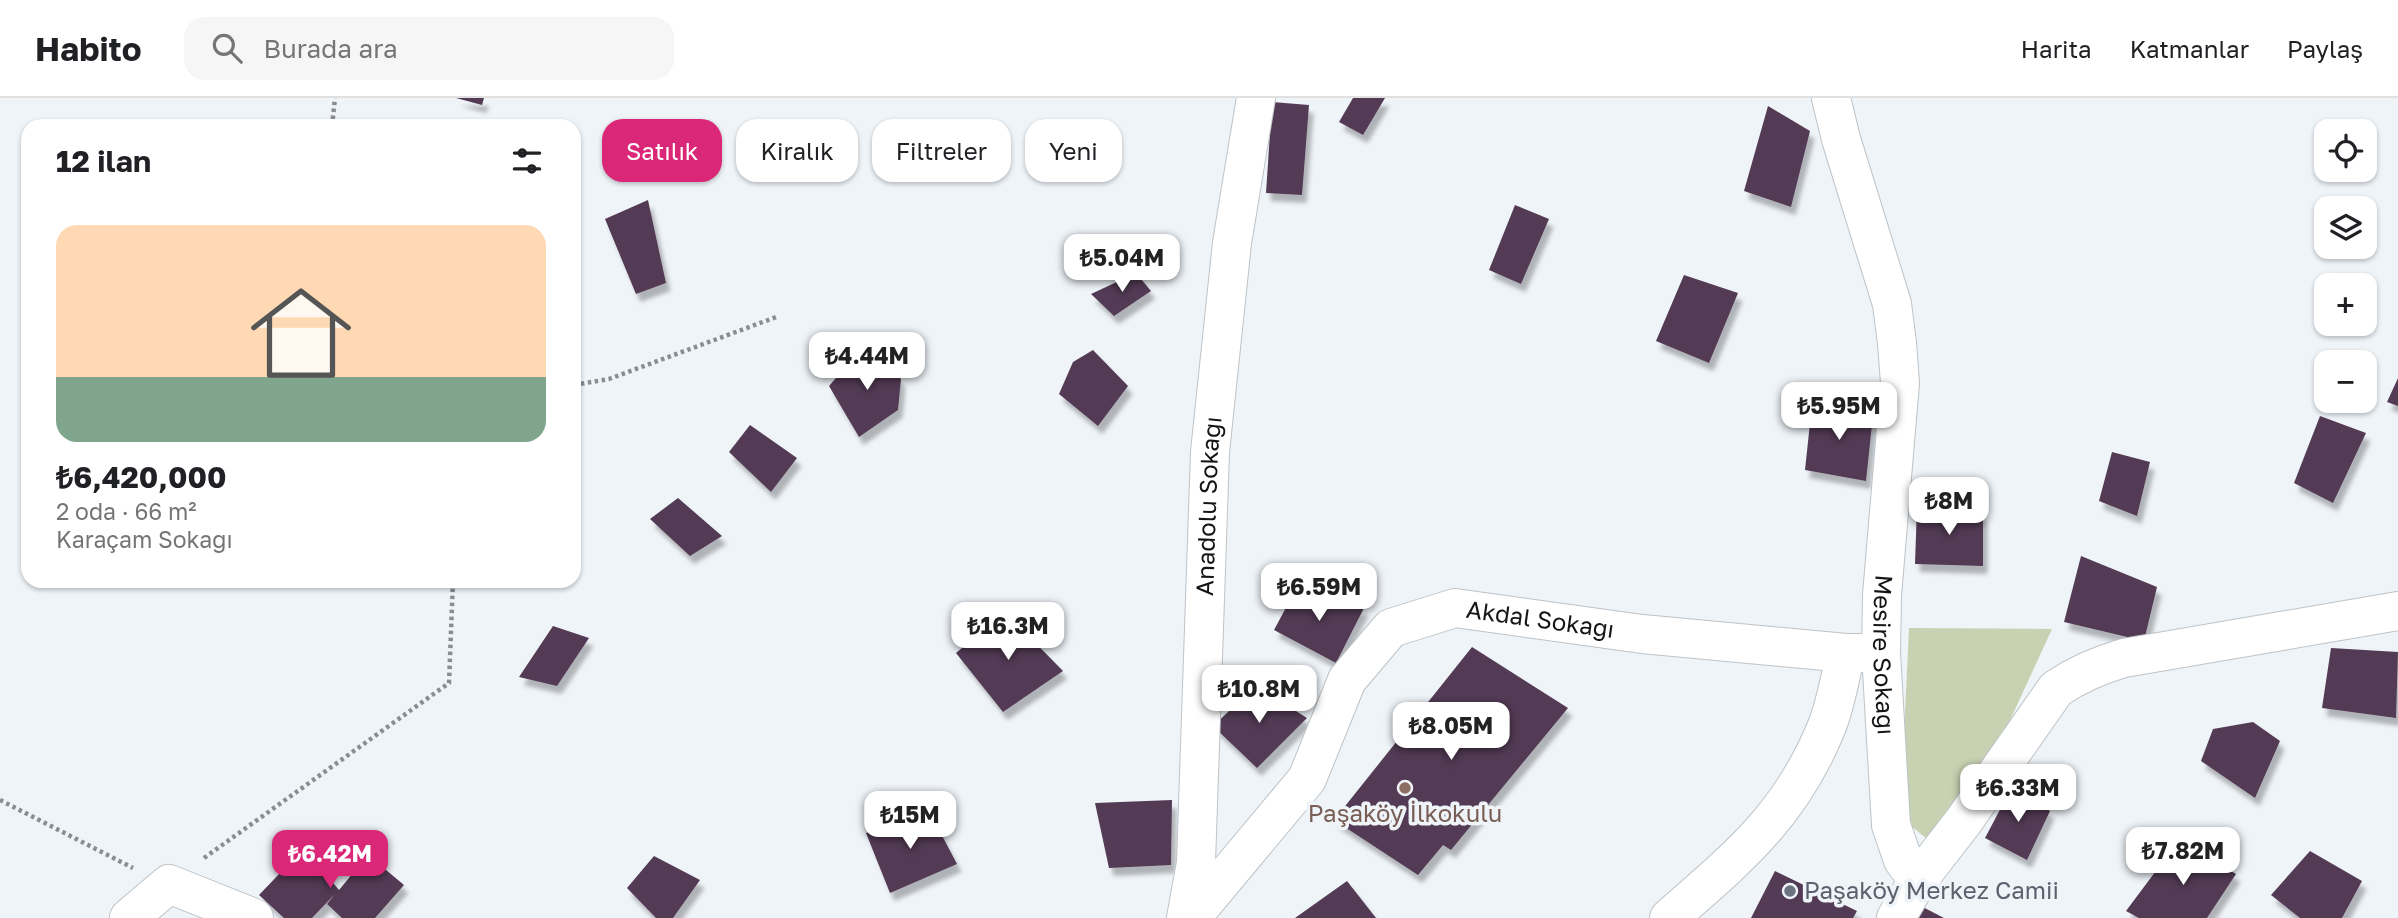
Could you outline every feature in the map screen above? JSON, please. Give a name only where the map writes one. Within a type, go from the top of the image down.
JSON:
[{"type":"street","name":"Anadolu Sokağı","points":[[1188,918],[1196,863],[1210,452],[1232,243],[1256,98]]},
{"type":"street","name":"Mesire Sokağı","points":[[1831,98],[1892,304],[1897,343],[1900,383],[1882,595],[1863,653],[1891,825],[1903,860],[1918,880]]},
{"type":"street","name":"Akdal Sokağı","points":[[1188,918],[1307,779],[1347,680],[1391,628],[1455,608],[1642,634],[1863,653]]},
{"type":"street","points":[[1895,918],[1918,880],[1963,822],[2056,689],[2077,675],[2100,664],[2124,658],[2398,611]]},
{"type":"street","points":[[1669,918],[1746,850],[1782,809],[1805,773],[1863,653]]},
{"type":"street","points":[[129,918],[169,884],[245,912],[254,918]]},
{"type":"path","points":[[332,119],[335,98]]},
{"type":"path","points":[[581,384],[609,379],[779,316]]},
{"type":"path","points":[[0,800],[112,859],[169,884],[449,683],[453,588]]},
{"type":"green space","points":[[1909,628],[2052,629],[1983,779],[1932,843],[1900,817]]},
{"type":"building","points":[[456,98],[484,98],[482,105]]},
{"type":"building","points":[[1353,98],[1385,98],[1363,135],[1339,122]]},
{"type":"building","points":[[1272,102],[1309,105],[1302,195],[1266,193]]},
{"type":"building","points":[[1768,106],[1810,131],[1791,207],[1744,191]]},
{"type":"building","points":[[648,200],[666,283],[636,294],[605,219]]},
{"type":"building","points":[[1515,205],[1549,219],[1521,284],[1489,270]]},
{"type":"building","points":[[1136,273],[1151,291],[1114,316],[1091,294]]},
{"type":"building","points":[[1684,275],[1738,293],[1709,363],[1656,341]]},
{"type":"building","points":[[862,348],[901,379],[898,410],[859,437],[829,386]]},
{"type":"building","points":[[1093,350],[1128,386],[1098,426],[1059,394],[1073,362]]},
{"type":"building","points":[[2398,378],[2398,406],[2387,402]]},
{"type":"building","points":[[1812,404],[1873,415],[1866,481],[1805,470]]},
{"type":"building","points":[[2320,416],[2366,433],[2333,503],[2294,483]]},
{"type":"building","points":[[750,425],[797,458],[771,492],[729,452]]},
{"type":"building","points":[[2112,452],[2150,462],[2137,516],[2099,501]]},
{"type":"building","points":[[678,498],[722,536],[690,556],[650,519]]},
{"type":"building","points":[[1917,506],[1983,513],[1983,566],[1915,564]]},
{"type":"building","points":[[2081,556],[2157,587],[2144,641],[2064,622]]},
{"type":"building","points":[[1297,587],[1364,608],[1336,663],[1274,630]]},
{"type":"building","points":[[1005,612],[1063,671],[1003,712],[956,653]]},
{"type":"building","points":[[553,626],[589,638],[557,686],[519,677]]},
{"type":"building","points":[[1472,647],[1568,708],[1451,850],[1443,845],[1418,875],[1334,820]]},
{"type":"building","points":[[2331,648],[2398,652],[2396,718],[2322,708]]},
{"type":"building","points":[[1256,686],[1307,718],[1257,768],[1213,726]]},
{"type":"building","points":[[2253,722],[2280,741],[2255,798],[2201,761],[2213,729]]},
{"type":"building","points":[[2012,787],[2050,811],[2027,860],[1985,838]]},
{"type":"building","points":[[1172,800],[1171,865],[1109,868],[1095,803]]},
{"type":"building","points":[[929,811],[957,864],[890,893],[866,833]]},
{"type":"building","points":[[2179,840],[2236,874],[2207,918],[2139,918],[2126,911]]},
{"type":"building","points":[[304,848],[339,890],[368,855],[404,885],[375,918],[342,918],[327,904],[335,894],[312,918],[284,918],[259,895]]},
{"type":"building","points":[[2310,851],[2362,881],[2342,918],[2300,918],[2271,895]]},
{"type":"building","points":[[654,856],[700,880],[673,918],[656,918],[627,888]]},
{"type":"building","name":"Paşaköy Merkez Camii","points":[[1775,871],[1857,911],[1853,918],[1751,918]]},
{"type":"building","points":[[1347,881],[1376,918],[1295,918]]},
{"type":"building","points":[[1915,903],[1944,918],[1908,918]]},
{"type":"place","name":"Paşaköy İlkokulu","points":[[1405,788]]},
{"type":"place","name":"Paşaköy Merkez Camii","points":[[1790,891]]}]
